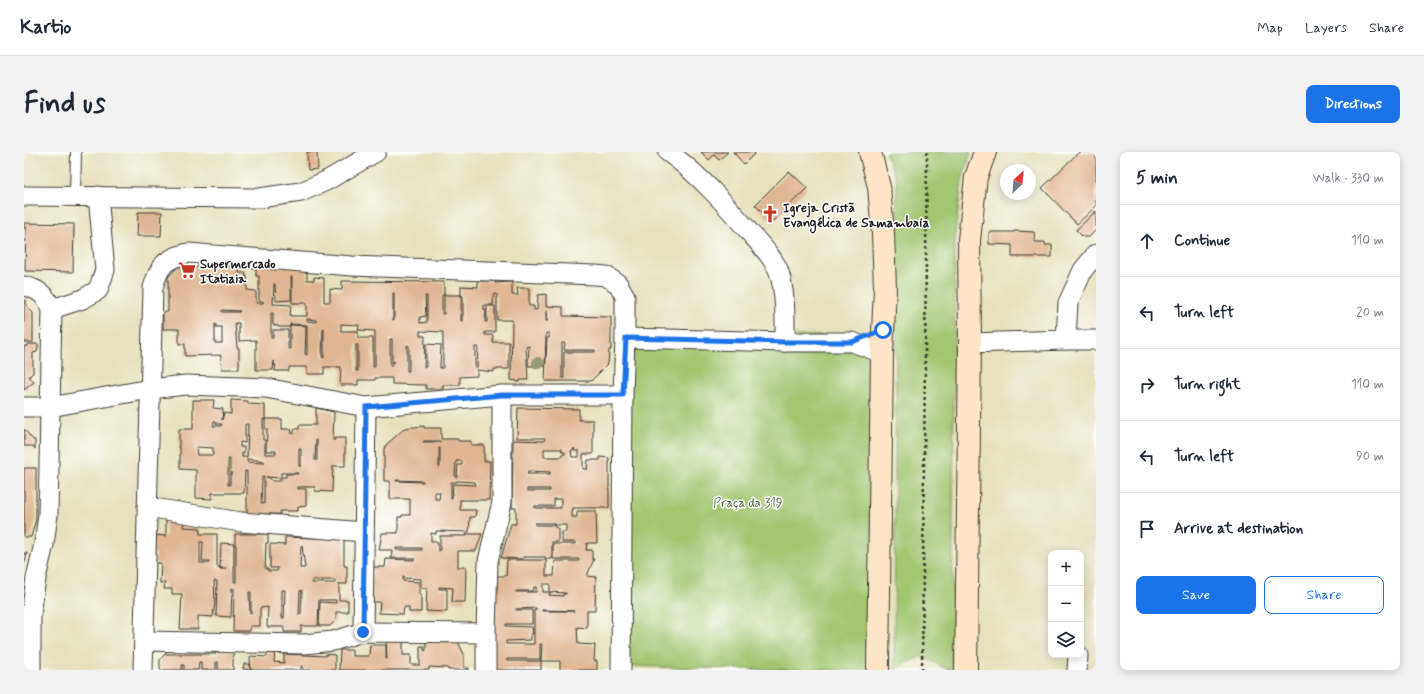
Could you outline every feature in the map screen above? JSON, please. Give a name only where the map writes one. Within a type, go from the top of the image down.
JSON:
[{"type":"main road","points":[[870,152],[879,187],[883,233],[885,288],[882,353],[878,670]]},
{"type":"main road","points":[[966,670],[970,343],[969,240],[976,177],[985,152]]},
{"type":"street","points":[[24,196],[260,198],[301,192],[326,181],[376,152]]},
{"type":"street","points":[[668,152],[709,188],[767,252],[779,271],[784,300],[785,342]]},
{"type":"street","points":[[52,309],[83,299],[98,290],[105,270],[98,196]]},
{"type":"street","points":[[143,670],[153,288],[156,276],[165,262],[175,256],[188,253],[352,266],[595,275],[606,276],[618,284],[626,296],[626,338],[623,395],[621,670]]},
{"type":"street","points":[[1066,340],[1068,303],[1083,270],[1096,254]]},
{"type":"street","points":[[24,286],[41,292],[48,300],[52,309],[48,515],[44,544],[36,578],[31,615],[30,670]]},
{"type":"street","points":[[852,342],[883,330]]},
{"type":"street","points":[[626,338],[852,342],[882,353]]},
{"type":"street","points":[[970,343],[1096,340]]},
{"type":"street","points":[[24,406],[50,407],[150,389],[186,385],[266,388],[366,407],[502,395],[623,395]]},
{"type":"street","points":[[486,670],[488,561],[502,502],[502,395]]},
{"type":"street","points":[[363,632],[366,407]]},
{"type":"street","points":[[147,507],[240,522],[364,532]]},
{"type":"street","points":[[144,641],[304,644],[333,641],[363,632],[486,633]]},
{"type":"street","points":[[1077,670],[1078,658]]},
{"type":"lane","points":[[75,196],[76,152]]},
{"type":"path","points":[[922,670],[927,152]]},
{"type":"green space","points":[[885,152],[971,152],[962,180],[955,234],[952,670],[921,656],[894,670],[897,180]]},
{"type":"green space","name":"Praça da 319","points":[[626,332],[875,337],[870,670],[788,670],[620,666]]},
{"type":"building","points":[[307,152],[317,152],[318,169],[308,170]]},
{"type":"building","points":[[701,152],[728,152],[719,160],[714,155],[709,160]]},
{"type":"building","points":[[733,152],[756,152],[744,164]]},
{"type":"building","points":[[1079,152],[1096,152],[1096,206],[1077,224],[1042,188]]},
{"type":"building","points":[[789,171],[807,188],[772,222],[755,205]]},
{"type":"building","points":[[1096,211],[1096,230],[1089,237],[1083,237],[1076,230]]},
{"type":"building","points":[[138,212],[162,212],[161,236],[137,236]]},
{"type":"building","points":[[24,223],[74,224],[73,272],[25,271],[26,228],[24,228]]},
{"type":"building","points":[[989,232],[1034,232],[1035,242],[1045,242],[1045,245],[1052,245],[1052,257],[1012,257],[1012,245],[989,244]]},
{"type":"building","points":[[256,265],[307,268],[307,280],[314,280],[314,277],[324,278],[324,302],[330,302],[330,289],[342,290],[342,281],[444,282],[444,295],[461,295],[461,286],[478,287],[478,281],[496,281],[495,283],[512,282],[512,295],[518,295],[517,288],[529,288],[529,306],[534,306],[534,310],[537,310],[538,295],[546,294],[546,306],[563,307],[563,316],[611,317],[611,350],[609,350],[608,364],[591,381],[545,381],[547,338],[549,338],[549,333],[546,333],[545,366],[528,366],[529,346],[526,347],[528,380],[520,380],[520,382],[517,382],[511,380],[512,320],[497,320],[497,295],[495,294],[493,305],[484,305],[484,310],[486,310],[485,322],[487,322],[487,306],[495,306],[495,332],[485,332],[485,335],[493,335],[493,343],[509,342],[509,369],[494,369],[494,372],[477,370],[477,376],[460,377],[460,385],[443,385],[443,389],[426,389],[426,385],[392,384],[392,378],[358,380],[358,385],[340,385],[341,367],[324,367],[324,374],[307,374],[307,367],[289,367],[289,371],[275,371],[276,365],[274,365],[274,361],[273,370],[256,370],[256,340],[239,341],[239,323],[235,323],[237,348],[239,348],[239,369],[222,369],[221,355],[185,356],[185,344],[179,344],[179,329],[163,329],[163,312],[168,312],[168,277],[178,267],[239,267],[239,273],[246,273],[247,290],[256,291],[256,303],[263,303],[263,301],[259,301],[259,276],[256,276]],"holes":[[[292,277],[292,303],[307,303],[307,316],[290,316],[291,305],[273,304],[275,284],[276,301],[291,300]],[[393,293],[394,320],[393,320]],[[442,295],[444,295],[444,314],[442,314]],[[461,295],[463,296],[463,316],[461,321]],[[425,296],[427,296],[427,322],[420,323],[420,317],[426,316]],[[222,310],[240,311],[239,312],[222,312]],[[547,311],[548,321],[546,321]],[[271,313],[273,313],[273,325],[278,327],[290,327],[290,349],[288,349],[288,330],[273,330],[273,338],[271,338]],[[307,319],[316,320],[316,322],[307,321]],[[215,324],[216,327],[222,327],[222,343],[215,343]],[[290,324],[307,325],[307,355],[305,354],[306,326]],[[341,324],[359,325],[358,330],[375,331],[375,367],[373,367],[373,338],[358,338],[358,331],[341,331]],[[324,328],[324,358],[322,357]],[[420,331],[443,332],[443,368],[440,368],[441,345],[426,344],[426,367],[424,367],[425,336],[420,336]],[[390,339],[392,339],[392,361],[395,362],[392,362],[392,366],[390,366]],[[562,343],[565,343],[564,350],[595,350],[595,352],[564,352],[564,378],[562,378]],[[356,345],[358,345],[358,371],[356,371]],[[407,345],[409,346],[409,371],[407,371]],[[475,347],[478,347],[477,367],[475,367]]]},
{"type":"building","points":[[24,300],[26,300],[26,305],[33,313],[33,342],[24,342]]},
{"type":"building","points":[[27,344],[38,344],[38,347],[37,352],[33,353],[33,373],[29,376],[34,382],[24,390],[24,346],[27,346]]},
{"type":"building","points":[[193,400],[214,400],[213,408],[223,409],[222,420],[224,413],[231,414],[231,400],[248,401],[248,404],[265,405],[265,419],[282,419],[282,429],[291,429],[292,434],[294,434],[294,429],[299,429],[299,425],[316,425],[316,408],[334,412],[333,440],[335,440],[335,438],[345,438],[345,466],[333,466],[332,492],[315,491],[315,487],[298,487],[298,489],[306,489],[306,506],[298,507],[298,511],[280,511],[280,514],[247,514],[247,471],[245,471],[244,493],[212,493],[212,499],[196,498],[196,470],[180,469],[179,447],[179,429],[193,429]],"holes":[[[263,419],[265,420],[265,429],[267,429],[266,451],[276,451],[276,454],[265,454]],[[214,421],[216,424],[222,424],[221,426],[213,426]],[[245,424],[248,424],[247,457],[242,457],[244,447],[240,447],[240,442],[245,443]],[[316,440],[317,440],[317,460],[315,460]],[[196,447],[213,448],[213,455],[197,455]],[[299,449],[301,449],[301,466],[299,466]],[[228,459],[230,459],[230,473],[232,473],[232,475],[230,474],[230,485],[228,485]],[[247,459],[264,461],[264,463],[247,462]],[[281,473],[298,473],[286,474],[286,477],[281,477]],[[262,476],[264,476],[264,504],[261,503]],[[266,477],[281,478],[281,481],[272,481],[270,478]]]},
{"type":"building","points":[[518,408],[579,409],[579,420],[593,420],[593,454],[583,454],[583,469],[588,469],[588,460],[600,460],[600,457],[609,458],[609,508],[573,508],[572,514],[572,517],[577,517],[577,511],[596,511],[597,543],[587,543],[586,550],[592,550],[592,559],[594,559],[587,576],[596,577],[595,611],[587,611],[587,628],[577,627],[578,644],[595,645],[594,661],[597,661],[597,670],[560,670],[560,661],[541,661],[541,670],[493,670],[494,576],[506,576],[507,560],[546,560],[546,576],[554,576],[555,561],[579,561],[579,559],[553,559],[553,544],[576,544],[576,542],[562,542],[562,532],[566,532],[566,525],[554,525],[554,527],[558,528],[558,542],[552,542],[552,559],[545,559],[546,557],[523,557],[523,559],[501,558],[511,524],[516,524],[516,508],[512,508],[513,440],[544,441],[545,438],[517,438]],"holes":[[[574,448],[575,451],[579,451],[579,457],[572,457],[571,451],[573,451]],[[544,449],[562,449],[562,452],[565,452],[565,454],[561,455],[562,457],[544,457]],[[528,471],[550,472],[550,474],[527,474]],[[527,489],[550,489],[550,491],[527,491]],[[554,499],[561,499],[561,508],[535,508],[535,506],[554,506]],[[535,523],[554,523],[554,525],[535,525]],[[543,584],[550,584],[550,592],[543,592]],[[534,587],[536,587],[536,592],[516,591],[533,591]],[[550,592],[566,593],[563,594],[563,596],[549,595]],[[536,608],[536,610],[534,610],[534,644],[506,644],[506,641],[531,640],[531,634],[533,634],[532,627],[506,626],[506,624],[532,624],[532,610],[516,609]],[[542,610],[574,611],[542,611]],[[540,644],[542,644],[541,661],[507,661],[507,659],[540,659]]]},
{"type":"building","points":[[424,426],[424,428],[441,428],[441,439],[458,439],[458,441],[471,441],[471,445],[484,445],[484,461],[490,461],[489,500],[460,500],[460,510],[476,510],[475,517],[470,517],[469,532],[436,531],[436,534],[431,533],[431,541],[436,541],[436,543],[438,543],[438,550],[440,551],[440,536],[467,536],[466,534],[482,534],[476,551],[458,551],[458,567],[466,567],[465,602],[452,602],[453,588],[439,587],[439,589],[447,589],[447,612],[426,611],[427,588],[421,588],[421,579],[403,577],[403,581],[419,582],[421,612],[409,612],[409,607],[404,607],[403,614],[379,613],[380,602],[371,602],[373,567],[385,567],[386,559],[414,560],[414,558],[391,558],[392,550],[379,550],[382,533],[398,533],[398,517],[402,517],[402,515],[410,515],[410,499],[390,499],[390,481],[384,481],[384,449],[386,445],[405,428]],"holes":[[[424,441],[440,441],[440,442],[423,442]],[[439,448],[440,448],[439,467]],[[456,461],[462,461],[462,465],[458,465],[457,477],[455,477]],[[396,480],[423,481],[396,481]],[[451,482],[475,482],[476,485],[453,484],[451,499]],[[435,492],[440,492],[439,499],[435,499]],[[396,548],[422,548],[422,550],[396,550]]]},
{"type":"building","points":[[24,429],[33,440],[35,440],[35,449],[33,446],[24,446]]},
{"type":"building","points":[[24,468],[36,468],[36,519],[31,537],[24,537]]},
{"type":"building","points":[[166,518],[184,518],[183,527],[200,528],[200,534],[217,534],[217,567],[220,568],[221,543],[234,544],[234,582],[236,582],[235,534],[268,534],[268,543],[266,543],[265,569],[268,569],[268,571],[277,571],[278,568],[270,568],[270,544],[285,545],[285,537],[344,539],[344,566],[347,566],[347,584],[339,584],[339,600],[348,600],[348,612],[336,612],[336,620],[330,626],[319,626],[320,602],[336,603],[336,600],[319,600],[318,626],[301,626],[301,632],[284,632],[284,627],[267,627],[268,607],[260,608],[260,626],[250,626],[250,631],[233,631],[234,589],[232,588],[231,617],[216,616],[217,581],[214,581],[215,601],[213,617],[198,616],[198,629],[180,629],[182,594],[172,594],[172,589],[164,589],[165,583],[160,583],[161,563],[155,563],[156,553],[152,553],[152,535],[166,536]],"holes":[[[200,542],[203,542],[202,561],[209,561],[209,563],[200,563]],[[302,545],[305,568],[300,568],[301,546]],[[312,580],[335,580],[335,583],[312,583]],[[282,590],[285,590],[284,618],[282,618]],[[302,590],[301,614],[299,615],[300,591]],[[249,592],[251,592],[250,613]]]},
{"type":"building","points":[[24,553],[27,553],[25,562],[24,562]]},
{"type":"building","points":[[386,637],[403,639],[403,655],[411,655],[411,665],[420,665],[420,646],[424,646],[424,650],[426,651],[426,640],[457,640],[464,654],[464,668],[469,668],[469,670],[448,670],[448,668],[429,667],[429,670],[339,670],[340,650],[352,650],[352,656],[369,656],[370,645],[386,645],[387,659]]},
{"type":"building","points":[[216,651],[233,651],[233,670],[218,670],[218,662],[216,662],[216,670],[201,670],[201,662],[199,662],[198,670],[184,670],[184,665],[182,665],[182,670],[160,670],[160,660],[165,654],[216,654]]},
{"type":"building","points":[[267,651],[275,651],[274,662],[284,663],[284,654],[335,655],[335,670],[303,670],[303,666],[301,666],[301,670],[251,670],[250,657],[267,657]]},
{"type":"building","points":[[244,664],[250,664],[250,670],[243,669]]},
{"type":"place","name":"Igreja Cristã Evangélica de Samambaia","points":[[770,214]]},
{"type":"place","name":"Supermercado Itatiaia","points":[[187,270]]},
{"type":"route","points":[[363,632],[366,407],[502,395],[623,395],[626,338],[852,342],[883,330]]}]
